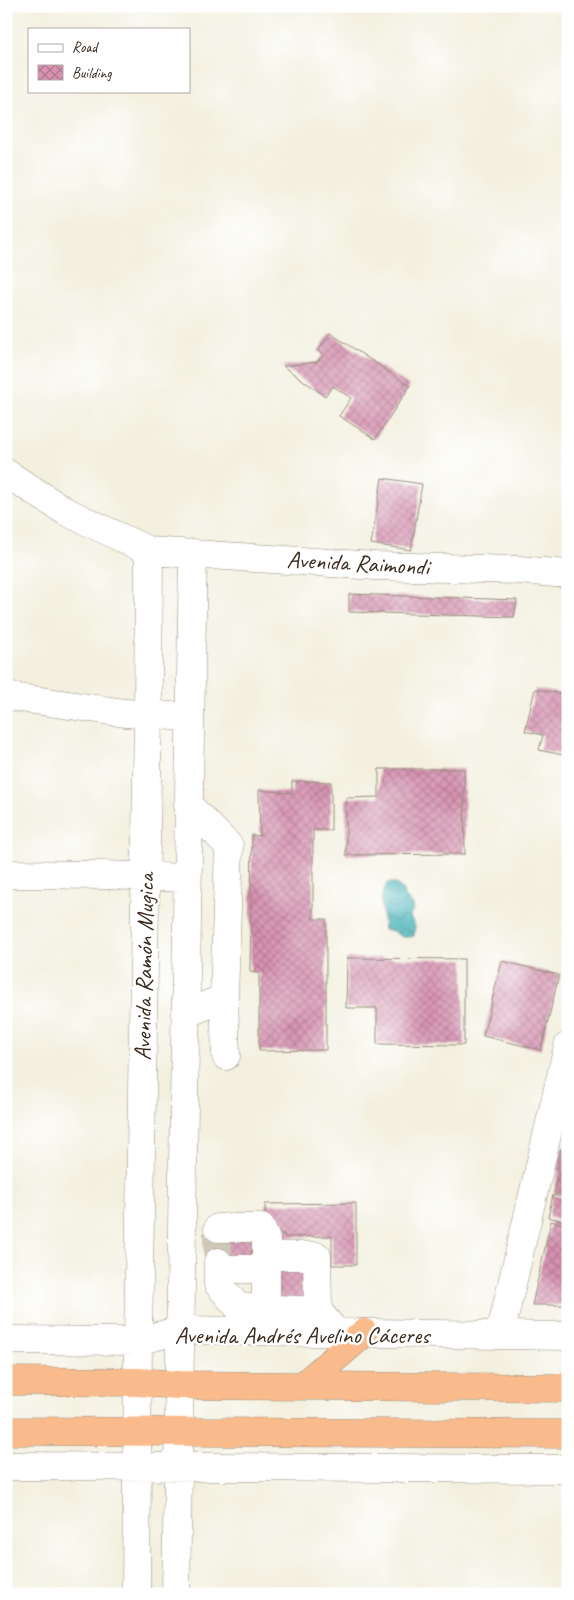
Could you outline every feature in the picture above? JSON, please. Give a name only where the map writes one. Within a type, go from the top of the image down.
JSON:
[{"type":"highway","points":[[304,1386],[351,1333]]},
{"type":"highway","name":"Avenida Andrés Avelino Cáceres","points":[[6,1381],[568,1388]]},
{"type":"highway","points":[[6,1431],[568,1434]]},
{"type":"street","points":[[6,473],[64,511],[149,551]]},
{"type":"street","name":"Avenida Raimondi","points":[[149,551],[360,565],[519,570],[568,574]]},
{"type":"street","name":"Avenida Ramón Mugica","points":[[136,1594],[149,551]]},
{"type":"street","name":"Avenida Ramón Mugica","points":[[176,1594],[193,553]]},
{"type":"street","points":[[6,696],[148,715],[190,717]]},
{"type":"street","points":[[188,805],[229,846],[224,998],[226,1056]]},
{"type":"street","points":[[6,874],[104,874],[187,878]]},
{"type":"street","points":[[185,1014],[224,998]]},
{"type":"street","points":[[500,1335],[568,1046]]},
{"type":"street","points":[[140,1218],[182,1218],[217,1230],[261,1228],[266,1239],[266,1309]]},
{"type":"street","points":[[181,1321],[218,1272],[318,1256],[318,1311]]},
{"type":"street","points":[[218,1272],[238,1307]]},
{"type":"street","points":[[238,1307],[318,1311],[351,1333]]},
{"type":"street","points":[[217,1330],[238,1307]]},
{"type":"street","name":"Avenida Andrés Avelino Cáceres","points":[[6,1340],[138,1341],[181,1321],[217,1330],[568,1336]]},
{"type":"street","points":[[6,1466],[568,1469]]},
{"type":"water","points":[[387,883],[394,883],[403,889],[404,895],[414,906],[410,917],[415,926],[414,936],[404,937],[392,931],[384,930],[381,898]]},
{"type":"building","points":[[330,333],[410,386],[375,439],[339,416],[351,398],[333,386],[325,396],[283,366],[317,362],[323,355],[318,351]]},
{"type":"building","points":[[382,478],[422,484],[411,550],[371,544]]},
{"type":"building","points":[[349,594],[517,600],[514,617],[349,612]]},
{"type":"building","points":[[535,689],[568,695],[568,756],[539,750],[543,735],[525,731]]},
{"type":"building","points":[[379,769],[464,769],[465,854],[346,855],[346,798],[379,797]]},
{"type":"building","points":[[292,781],[331,782],[331,830],[313,830],[313,919],[326,919],[326,1050],[259,1051],[259,973],[250,972],[252,835],[260,836],[259,790],[292,793]]},
{"type":"building","points":[[347,958],[464,959],[464,1045],[377,1044],[377,1008],[346,1008]]},
{"type":"building","points":[[502,961],[559,975],[541,1050],[483,1036]]},
{"type":"building","points":[[561,1148],[568,1149],[568,1196],[554,1193]]},
{"type":"building","points":[[553,1195],[568,1198],[568,1222],[548,1217]]},
{"type":"building","points":[[356,1203],[356,1265],[332,1265],[332,1236],[284,1237],[284,1234],[266,1234],[265,1204]]},
{"type":"building","points":[[551,1221],[568,1226],[568,1305],[532,1305]]},
{"type":"building","points":[[211,1232],[263,1233],[262,1263],[211,1262]]},
{"type":"building","points":[[274,1258],[305,1258],[305,1308],[274,1308]]},
{"type":"tunnel","points":[[217,1232],[218,1262]]}]
